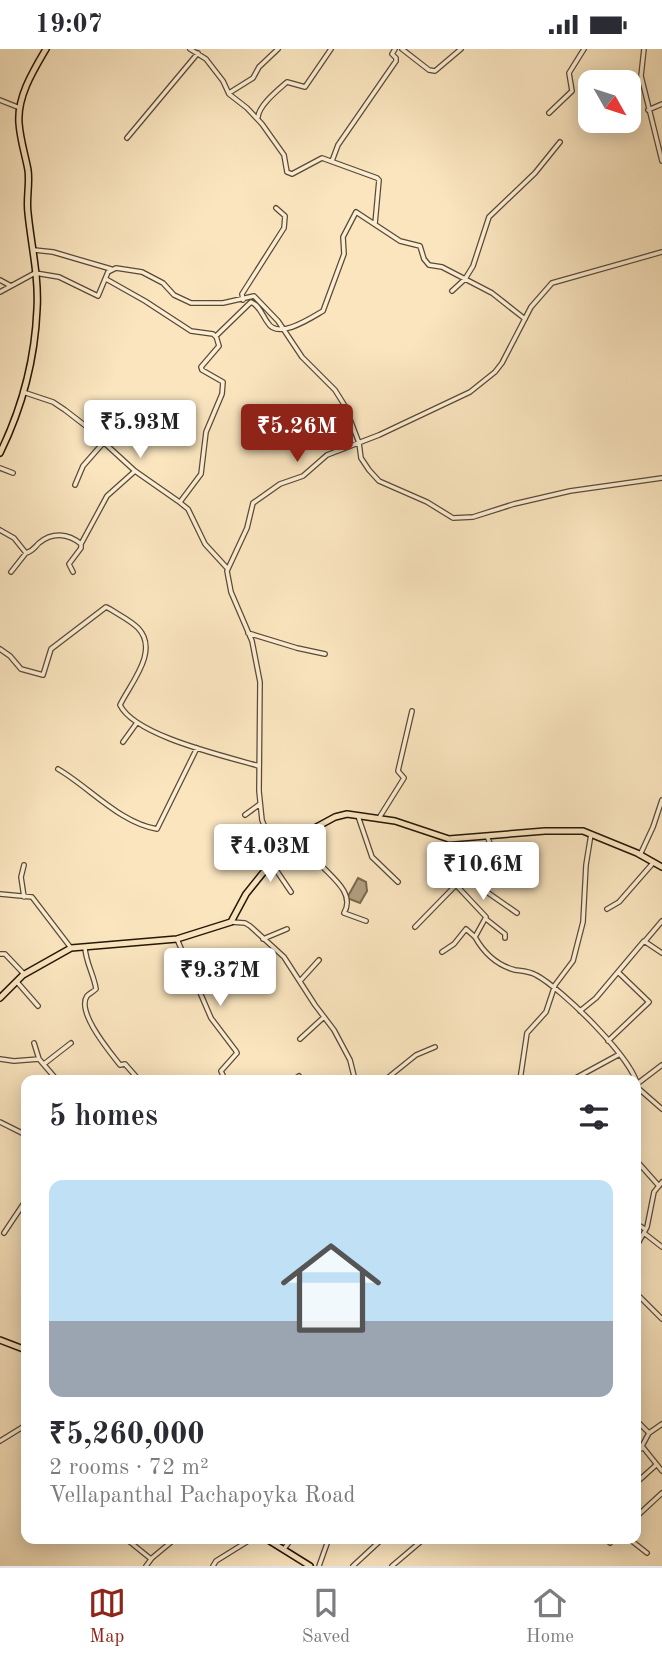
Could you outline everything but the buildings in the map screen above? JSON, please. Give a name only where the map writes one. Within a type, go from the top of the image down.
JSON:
[{"type":"main road","points":[[0,453],[23,392],[34,343],[38,307],[27,209],[28,172],[18,121],[30,76],[46,49]]},
{"type":"main road","points":[[0,998],[24,974],[71,948],[177,939],[231,922],[246,894],[287,843],[335,817],[347,814],[395,821],[449,839],[545,831],[583,831],[662,867]]},
{"type":"main road","points":[[0,1340],[21,1348]]},
{"type":"main road","points":[[273,1544],[310,1566]]},
{"type":"street","points":[[190,49],[198,53],[214,70],[229,93],[258,119],[284,155],[287,172],[292,174],[322,158],[379,180],[375,224]]},
{"type":"street","points":[[229,93],[253,78],[259,67],[278,49]]},
{"type":"street","points":[[258,119],[258,111],[287,82],[305,87],[331,49]]},
{"type":"street","points":[[332,161],[338,145],[396,61],[392,54],[395,49]]},
{"type":"street","points":[[402,49],[429,71],[435,71],[460,49]]},
{"type":"street","points":[[549,113],[572,91],[569,73],[584,49]]},
{"type":"street","points":[[644,49],[641,76],[662,162]]},
{"type":"street","points":[[127,138],[198,53]]},
{"type":"street","points":[[0,100],[20,108]]},
{"type":"street","points":[[648,110],[662,104]]},
{"type":"street","points":[[452,291],[465,279],[472,266],[489,217],[535,173],[559,142]]},
{"type":"street","points":[[243,300],[242,294],[284,228],[285,216],[276,208]]},
{"type":"street","points":[[216,337],[251,302],[259,308],[270,328],[275,330],[292,327],[323,310],[344,254],[343,237],[356,212],[400,241],[421,246],[424,259],[429,265],[442,267],[492,293],[525,319]]},
{"type":"street","points":[[32,250],[54,252],[113,269],[142,272],[163,283],[174,295],[191,303],[207,305],[254,296],[284,329],[302,357],[335,390],[345,406],[359,443],[361,458],[379,481],[427,502],[453,518],[473,517],[570,491],[662,478]]},
{"type":"street","points":[[276,856],[262,820],[260,804],[260,682],[252,641],[231,592],[228,568],[247,528],[253,503],[280,484],[303,476],[327,455],[430,412],[470,392],[502,363],[531,307],[552,283],[662,252]]},
{"type":"street","points":[[0,292],[35,273],[59,277],[98,296],[108,272],[113,269]]},
{"type":"street","points":[[106,279],[191,331],[213,334],[216,337],[219,347],[201,367],[223,382],[222,394],[206,432],[201,474],[180,502]]},
{"type":"street","points":[[0,280],[11,286]]},
{"type":"street","points":[[23,392],[53,402],[88,427],[135,471],[180,502],[188,509],[205,544],[228,568]]},
{"type":"street","points":[[75,485],[83,466],[104,442]]},
{"type":"street","points":[[0,468],[13,473]]},
{"type":"street","points":[[74,572],[69,564],[107,496],[135,471]]},
{"type":"street","points":[[0,530],[14,537],[26,554]]},
{"type":"street","points":[[11,572],[26,554],[46,538],[60,534],[75,539],[80,544]]},
{"type":"street","points":[[0,649],[21,669],[43,675],[51,649],[106,607],[133,624],[144,636],[145,652],[141,668],[120,705],[136,724],[197,748],[259,766]]},
{"type":"street","points":[[248,633],[325,654]]},
{"type":"street","points":[[379,818],[404,778],[398,771],[412,711]]},
{"type":"street","points":[[123,742],[136,724]]},
{"type":"street","points":[[58,769],[122,814],[157,829],[197,748]]},
{"type":"street","points":[[640,855],[662,800]]},
{"type":"street","points":[[245,815],[260,804]]},
{"type":"street","points":[[358,816],[372,857],[398,882]]},
{"type":"street","points":[[521,1075],[527,1034],[546,1011],[554,988],[573,961],[578,945],[583,922],[586,865],[591,834]]},
{"type":"street","points":[[300,835],[320,865],[344,891],[347,904],[344,913],[366,921]]},
{"type":"street","points":[[415,927],[456,885],[461,874],[493,851],[488,836]]},
{"type":"street","points":[[488,855],[501,868],[496,875]]},
{"type":"street","points":[[271,862],[291,891]]},
{"type":"street","points":[[607,909],[619,902],[653,863]]},
{"type":"street","points":[[24,865],[21,877],[24,897]]},
{"type":"street","points":[[461,874],[517,913]]},
{"type":"street","points":[[456,885],[505,938]]},
{"type":"street","points":[[0,894],[32,897],[71,948]]},
{"type":"street","points":[[475,937],[486,919]]},
{"type":"street","points":[[580,1011],[596,998],[662,921]]},
{"type":"street","points":[[231,922],[245,923],[284,957],[334,1030],[350,1060],[354,1075]]},
{"type":"street","points":[[262,939],[287,929]]},
{"type":"street","points":[[442,952],[454,944],[466,929],[497,963],[533,973],[566,996],[608,1041],[634,1075]]},
{"type":"street","points":[[177,939],[211,1018],[237,1053],[221,1071],[223,1075]]},
{"type":"street","points":[[644,941],[662,953]]},
{"type":"street","points":[[84,946],[96,989],[85,1001],[90,1026],[120,1065],[125,1064],[135,1075]]},
{"type":"street","points":[[0,954],[5,954],[24,974]]},
{"type":"street","points":[[300,981],[319,960]]},
{"type":"street","points":[[608,1041],[649,1002],[618,972]]},
{"type":"street","points":[[17,982],[38,1006]]},
{"type":"street","points":[[300,1039],[324,1017]]},
{"type":"street","points":[[34,1043],[39,1059],[53,1075]]},
{"type":"street","points":[[44,1064],[71,1043]]},
{"type":"street","points":[[392,1075],[416,1055],[435,1047]]},
{"type":"street","points":[[584,1074],[618,1055]]},
{"type":"street","points":[[0,1059],[39,1059]]},
{"type":"street","points":[[641,1081],[662,1065]]},
{"type":"street","points":[[641,1091],[662,1109]]},
{"type":"street","points":[[0,1122],[21,1133]]},
{"type":"street","points":[[641,1165],[660,1184],[641,1238]]},
{"type":"street","points":[[4,1233],[21,1207]]},
{"type":"street","points":[[641,1228],[662,1247]]},
{"type":"street","points":[[641,1298],[662,1319]]},
{"type":"street","points":[[662,1424],[649,1433],[643,1443],[643,1448],[662,1471]]},
{"type":"street","points":[[641,1425],[649,1433]]},
{"type":"street","points":[[0,1441],[21,1428]]},
{"type":"street","points":[[641,1479],[656,1465]]},
{"type":"street","points":[[641,1512],[662,1493]]},
{"type":"street","points":[[132,1544],[151,1559]]},
{"type":"street","points":[[146,1566],[169,1544]]},
{"type":"street","points":[[213,1566],[216,1561],[243,1544]]},
{"type":"street","points":[[283,1551],[288,1544]]},
{"type":"street","points":[[318,1566],[327,1544]]},
{"type":"street","points":[[353,1566],[377,1544]]},
{"type":"street","points":[[392,1566],[418,1544]]},
{"type":"street","points":[[636,1544],[647,1553]]},
{"type":"shaded area","points":[[358,878],[366,882],[367,891],[360,903],[347,898]]}]
